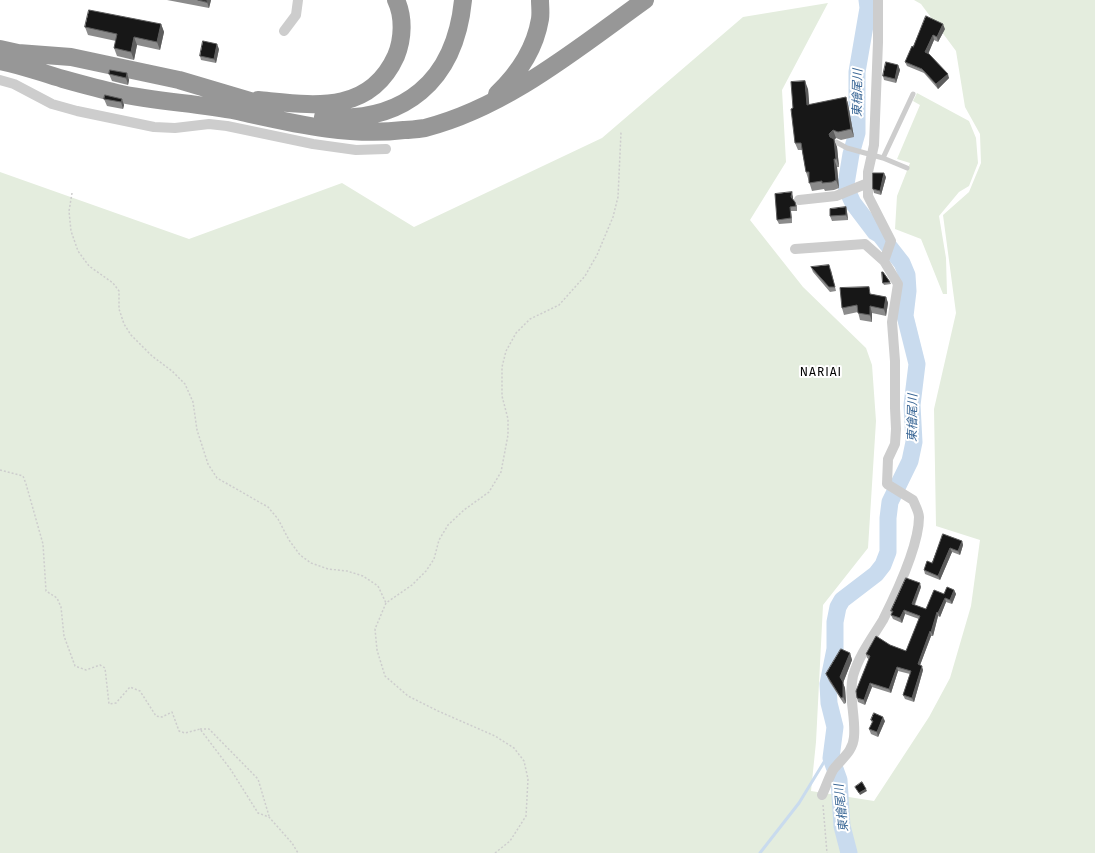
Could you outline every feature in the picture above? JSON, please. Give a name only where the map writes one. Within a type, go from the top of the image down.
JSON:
[{"type":"highway","points":[[237,98],[303,105],[330,104],[350,100],[366,92],[380,81],[388,71],[399,49],[402,20],[396,0]]},
{"type":"highway","points":[[0,49],[18,53],[71,57],[180,80],[274,108],[317,117],[342,119],[363,117],[383,113],[401,104],[416,95],[431,83],[444,64],[454,42],[461,16],[463,0]]},
{"type":"highway","points":[[487,104],[510,82],[521,67],[531,48],[540,19],[540,0]]},
{"type":"highway","points":[[0,61],[63,79],[147,99],[234,110],[313,127],[351,131],[388,132],[424,128],[454,119],[525,85],[646,0]]},
{"type":"street","points":[[284,31],[296,15],[298,0]]},
{"type":"street","points":[[878,0],[878,50],[874,145],[868,172],[868,196],[891,241],[884,261]]},
{"type":"street","points":[[0,80],[14,84],[52,104],[77,111],[154,127],[175,128],[209,124],[227,126],[313,144],[356,150],[386,149]]},
{"type":"street","points":[[799,200],[836,196],[868,183]]},
{"type":"street","points":[[795,249],[865,244],[884,261],[898,284],[892,322],[895,361],[896,428],[895,444],[888,459],[887,484],[913,500],[919,516],[910,558],[899,585],[882,620],[865,647],[853,677],[852,694],[854,738],[848,753],[834,770],[822,795]]},
{"type":"lane","points":[[883,158],[914,94]]},
{"type":"lane","points":[[836,142],[847,148],[883,158],[907,168]]},
{"type":"path","points":[[495,853],[510,841],[526,816],[528,779],[524,761],[514,748],[495,736],[408,696],[385,676],[377,650],[375,629],[386,603],[412,585],[426,571],[434,558],[439,540],[448,525],[464,510],[489,492],[501,472],[508,435],[508,418],[502,396],[502,366],[506,351],[516,333],[530,319],[559,305],[585,276],[597,255],[613,216],[618,197],[620,132]]},
{"type":"path","points":[[72,193],[69,211],[71,231],[78,251],[89,266],[114,283],[119,291],[119,309],[124,324],[131,336],[185,384],[193,402],[197,430],[208,464],[217,478],[268,506],[300,555],[311,563],[328,569],[347,571],[363,576],[378,586],[386,603]]},
{"type":"path","points":[[0,470],[22,476],[26,484],[43,544],[46,591],[57,598],[61,607],[64,636],[75,666],[86,670],[100,665],[105,668],[109,704],[116,703],[130,687],[140,690],[156,716],[162,716],[172,712],[179,731],[185,733],[200,729],[209,729],[258,779],[269,816],[292,843],[298,853]]},
{"type":"path","points":[[200,729],[231,770],[258,813],[269,816]]},
{"type":"path","points":[[822,795],[827,853]]},
{"type":"green space","points":[[914,0],[1095,0],[1095,853],[0,853],[0,172],[189,239],[342,183],[414,227],[602,138],[743,17],[828,3],[782,90],[786,162],[750,220],[803,287],[866,348],[872,365],[876,421],[868,548],[823,605],[816,742],[811,791],[874,801],[929,717],[950,678],[971,606],[980,540],[936,526],[934,409],[956,313],[943,215],[969,192],[981,163],[980,134],[965,107],[956,51],[921,4]]},
{"type":"green space","points":[[917,93],[969,121],[976,138],[978,163],[969,186],[959,192],[939,216],[946,258],[947,294],[943,294],[921,239],[895,229],[897,196],[910,163],[897,159],[920,105],[913,101]]},
{"type":"building","points":[[89,10],[161,24],[157,42],[134,37],[131,52],[114,48],[117,34],[85,27]]},
{"type":"building","points":[[926,16],[943,24],[937,37],[933,35],[925,52],[929,54],[948,74],[936,84],[922,69],[905,62]]},
{"type":"building","points":[[203,41],[217,44],[214,59],[200,56]]},
{"type":"building","points":[[886,62],[898,65],[895,79],[883,76]]},
{"type":"building","points":[[110,70],[127,73],[126,78],[109,74]]},
{"type":"building","points":[[805,81],[807,105],[846,97],[851,129],[838,132],[833,130],[829,134],[830,137],[834,139],[836,159],[834,159],[836,180],[832,182],[822,183],[822,181],[809,183],[809,172],[806,172],[801,143],[795,143],[791,109],[793,108],[791,82]]},
{"type":"building","points":[[105,95],[122,99],[121,102],[104,99]]},
{"type":"building","points":[[873,173],[884,173],[880,191],[873,189]]},
{"type":"building","points":[[792,192],[791,197],[796,206],[790,207],[791,218],[777,220],[775,194]]},
{"type":"building","points":[[846,207],[846,215],[830,216],[830,209]]},
{"type":"building","points":[[829,265],[835,287],[829,287],[811,267]]},
{"type":"building","points":[[883,272],[890,282],[883,283]]},
{"type":"building","points":[[869,287],[870,294],[886,297],[884,309],[870,306],[870,315],[858,313],[857,305],[842,308],[840,288]]},
{"type":"building","points":[[943,534],[962,541],[958,551],[950,548],[938,576],[924,570],[927,561],[932,563]]},
{"type":"building","points":[[906,578],[920,583],[912,604],[926,609],[934,590],[944,594],[947,587],[954,590],[950,600],[945,598],[938,613],[937,612],[931,632],[930,631],[918,664],[922,666],[912,698],[903,695],[911,671],[897,667],[889,689],[870,683],[864,700],[857,698],[856,691],[870,656],[866,654],[876,636],[890,645],[906,651],[920,616],[904,610],[900,618],[891,615],[893,611],[891,611]]},
{"type":"building","points":[[841,649],[850,653],[840,677],[843,682],[843,697],[841,698],[826,674]]},
{"type":"building","points":[[874,713],[883,717],[877,732],[869,729],[873,721],[871,720]]},
{"type":"building","points":[[862,782],[866,789],[859,793],[855,787]]},
{"type":"waterway","name":"東檜尾川","points":[[849,853],[842,826],[839,780],[831,758],[835,727],[829,703],[828,684],[835,649],[835,622],[838,607],[842,600],[876,574],[883,565],[888,552],[888,518],[890,502],[910,461],[914,442],[912,405],[917,364],[905,316],[908,291],[907,275],[902,263],[880,235],[875,232],[853,203],[846,184],[851,154],[857,133],[857,72],[868,8],[867,0]]},
{"type":"waterway","points":[[760,853],[799,803],[832,749]]},
{"type":"district","name":"NARIAI","points":[[821,373]]}]
